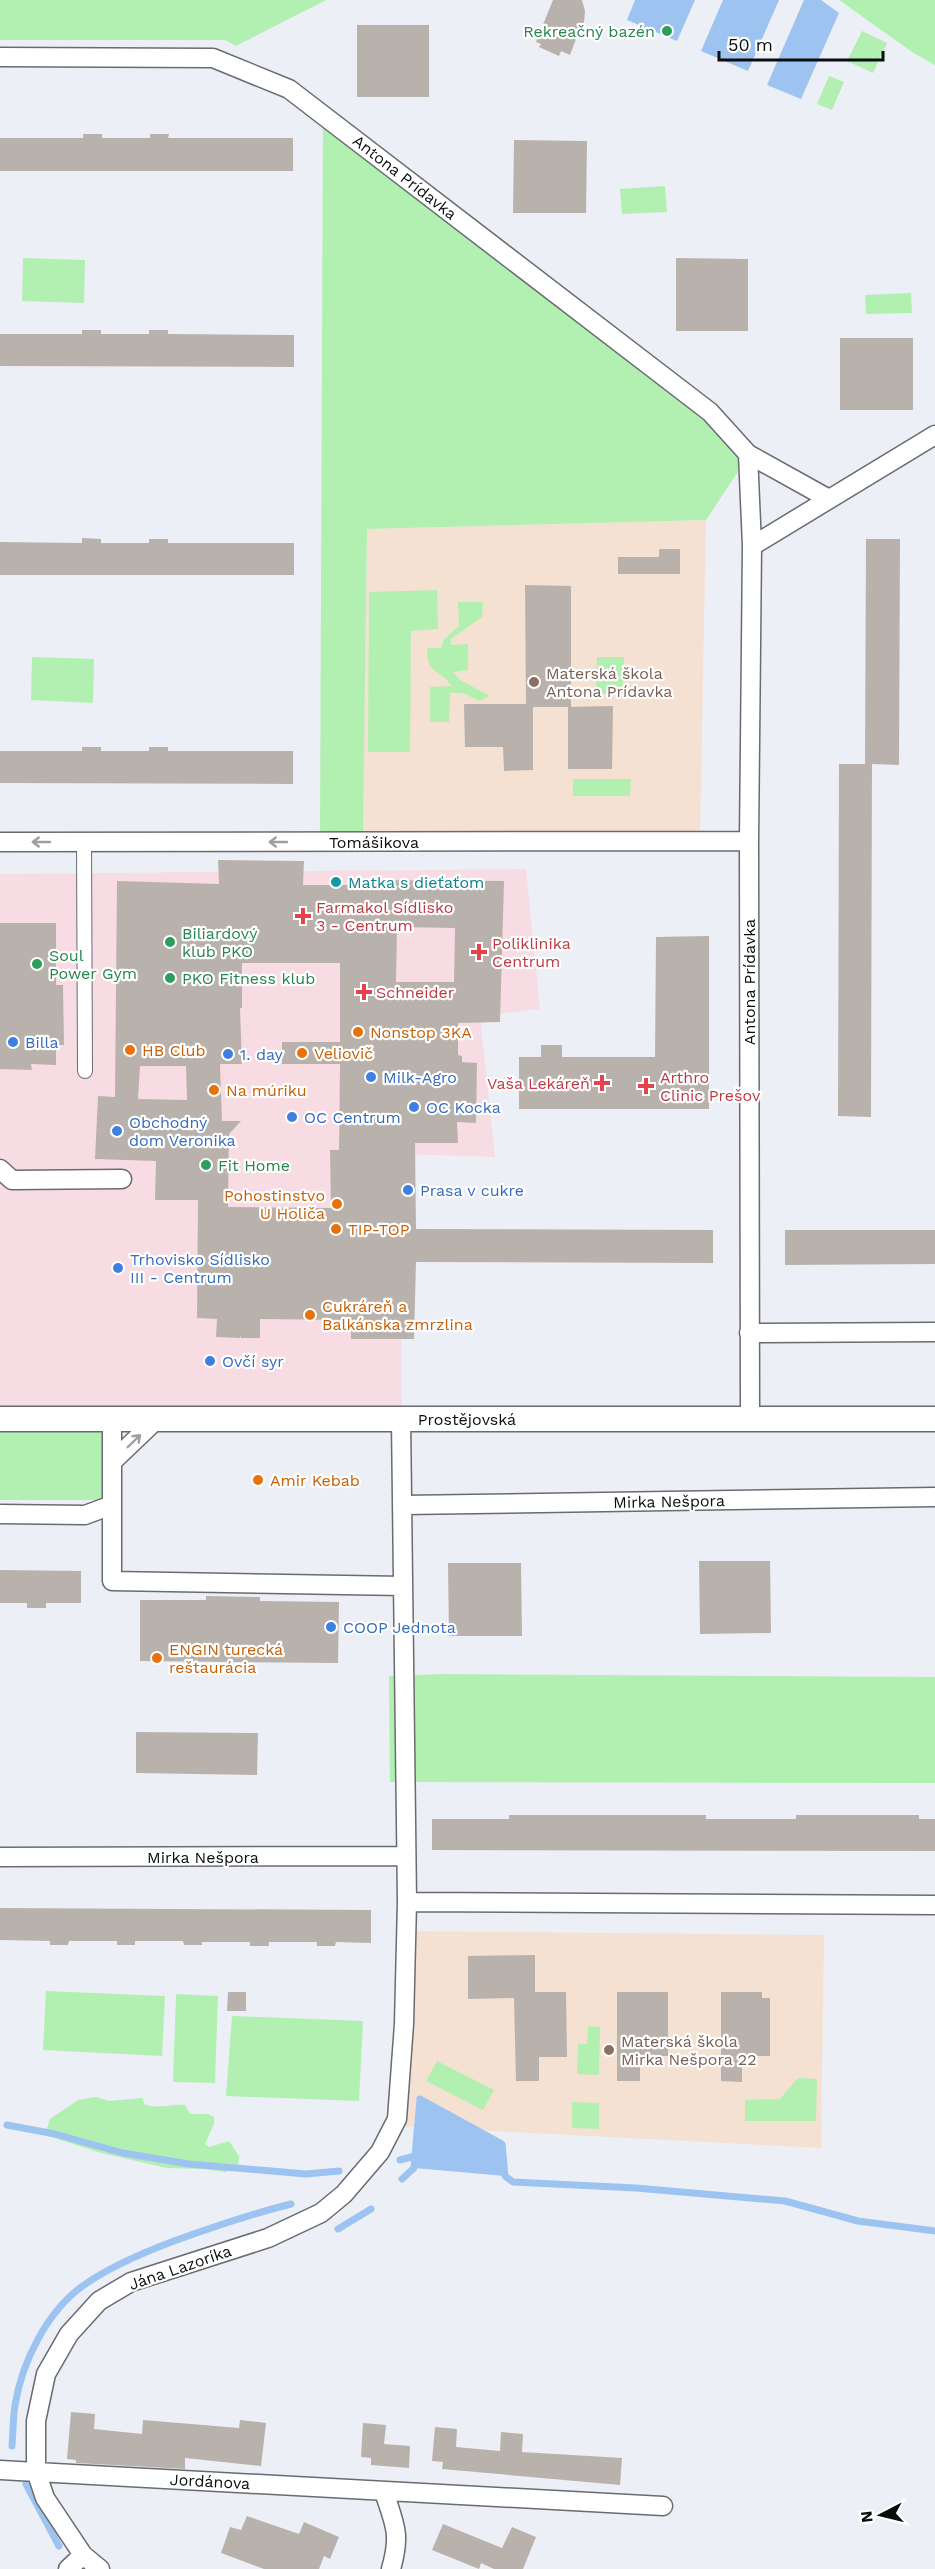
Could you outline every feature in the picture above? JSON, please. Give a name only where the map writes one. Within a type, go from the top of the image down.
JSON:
[{"type":"street","name":"Antona Prídavka","points":[[0,57],[213,58],[289,89],[710,412],[748,454],[829,499]]},
{"type":"street","points":[[752,546],[935,435]]},
{"type":"street","name":"Antona Prídavka","points":[[748,454],[752,546],[749,841],[750,1419]]},
{"type":"street","name":"Tomášikova","points":[[0,842],[749,841]]},
{"type":"street","points":[[84,842],[85,1071]]},
{"type":"street","points":[[0,1169],[12,1180],[122,1179]]},
{"type":"street","points":[[749,1333],[935,1332]]},
{"type":"street","name":"Prostějovská","points":[[0,1419],[935,1419]]},
{"type":"street","points":[[402,1419],[406,1902],[935,1905]]},
{"type":"street","points":[[112,1420],[112,1581],[403,1586]]},
{"type":"street","points":[[112,1462],[156,1420]]},
{"type":"street","name":"Mirka Nešpora","points":[[403,1505],[935,1497]]},
{"type":"street","points":[[0,1514],[85,1515],[112,1505]]},
{"type":"street","name":"Mirka Nešpora","points":[[0,1857],[406,1856]]},
{"type":"street","name":"Jána Lazoríka","points":[[100,2569],[83,2555],[45,2498],[36,2471],[36,2421],[46,2374],[69,2334],[99,2301],[131,2282],[268,2238],[321,2213],[344,2194],[380,2152],[397,2119],[404,2024],[406,1902]]},
{"type":"street","name":"Jordánova","points":[[0,2470],[663,2506]]},
{"type":"street","points":[[384,2492],[398,2532],[398,2547],[391,2569]]},
{"type":"street","points":[[68,2569],[83,2555]]},
{"type":"shaded area","name":"Materská škola Antona Prídavka","points":[[706,520],[700,838],[363,835],[367,529]]},
{"type":"shaded area","points":[[526,869],[540,1009],[480,1016],[495,1157],[399,1154],[402,1418],[0,1414],[0,874]]},
{"type":"shaded area","name":"Materská škola Mirka Nešpora 22","points":[[398,1931],[824,1935],[821,2148],[395,2126]]},
{"type":"green space","points":[[0,0],[326,0],[236,46],[225,40],[0,40]]},
{"type":"green space","points":[[839,0],[935,0],[935,65],[915,54]]},
{"type":"green space","points":[[862,31],[887,43],[873,73],[847,61]]},
{"type":"green space","points":[[829,76],[844,82],[832,110],[817,104]]},
{"type":"green space","points":[[323,104],[755,446],[706,520],[367,529],[363,835],[320,834]]},
{"type":"green space","points":[[665,186],[667,212],[622,214],[620,189]]},
{"type":"green space","points":[[23,258],[85,260],[84,303],[22,301]]},
{"type":"green space","points":[[911,293],[912,313],[866,314],[865,295]]},
{"type":"green space","points":[[437,590],[438,629],[411,631],[410,752],[368,752],[369,592]]},
{"type":"green space","points":[[458,602],[483,602],[482,617],[451,639],[451,645],[468,644],[468,670],[453,672],[460,680],[490,696],[479,701],[463,693],[450,693],[449,722],[430,722],[430,687],[452,686],[431,668],[427,648],[441,648],[444,639],[459,626]]},
{"type":"green space","points":[[32,657],[94,659],[93,703],[31,700]]},
{"type":"green space","points":[[597,657],[624,657],[623,694],[596,694]]},
{"type":"green space","points":[[573,779],[631,779],[630,796],[573,796]]},
{"type":"green space","points":[[0,1414],[103,1415],[109,1500],[0,1500]]},
{"type":"green space","points":[[443,1674],[935,1677],[935,1783],[390,1782],[389,1676]]},
{"type":"green space","points":[[46,1991],[165,1996],[162,2056],[43,2050]]},
{"type":"green space","points":[[176,1994],[218,1996],[215,2083],[173,2082]]},
{"type":"green space","points":[[232,2016],[363,2021],[359,2101],[226,2096]]},
{"type":"green space","points":[[588,2026],[600,2027],[599,2075],[577,2074],[578,2044],[587,2044]]},
{"type":"green space","points":[[437,2061],[494,2090],[483,2110],[426,2081]]},
{"type":"green space","points":[[798,2078],[817,2079],[816,2121],[745,2121],[745,2100],[780,2099]]},
{"type":"green space","points":[[96,2097],[109,2101],[143,2098],[144,2104],[149,2106],[185,2105],[190,2114],[208,2114],[214,2117],[214,2124],[205,2144],[209,2147],[229,2141],[239,2156],[238,2167],[225,2172],[167,2168],[101,2153],[45,2135],[50,2119],[78,2100]]},
{"type":"green space","points":[[572,2102],[599,2103],[599,2129],[572,2128]]},
{"type":"water","name":"Rekreačný bazén","points":[[635,0],[695,0],[677,41],[627,20]]},
{"type":"water","points":[[723,0],[779,0],[748,71],[701,51]]},
{"type":"water","points":[[804,0],[821,0],[839,13],[801,99],[767,85]]},
{"type":"water","points":[[420,2099],[502,2144],[505,2176],[414,2168]]},
{"type":"building","points":[[553,0],[582,0],[585,11],[583,36],[578,34],[570,55],[561,51],[559,56],[539,47],[541,44],[536,42]]},
{"type":"building","points":[[357,25],[429,25],[429,97],[357,97]]},
{"type":"building","points":[[83,134],[102,134],[102,138],[150,138],[150,134],[169,134],[168,138],[293,138],[293,171],[0,171],[0,138],[83,138]]},
{"type":"building","points":[[514,140],[587,141],[586,213],[513,213]]},
{"type":"building","points":[[676,258],[748,259],[748,331],[676,331]]},
{"type":"building","points":[[82,330],[101,330],[101,334],[149,334],[149,330],[168,330],[168,334],[294,335],[294,367],[0,366],[0,334],[82,334]]},
{"type":"building","points":[[840,338],[913,338],[913,410],[840,410]]},
{"type":"building","points":[[82,538],[101,539],[101,543],[149,543],[149,539],[168,539],[168,543],[294,543],[294,575],[0,575],[0,542],[82,543]]},
{"type":"building","points":[[866,539],[900,539],[899,765],[872,764],[871,1117],[838,1116],[839,764],[865,764]]},
{"type":"building","points":[[659,549],[680,549],[680,574],[618,574],[618,557],[659,557]]},
{"type":"building","points":[[525,585],[571,586],[571,707],[533,707],[533,770],[504,771],[503,747],[465,747],[464,704],[526,704]]},
{"type":"building","points":[[613,706],[612,769],[568,769],[568,707]]},
{"type":"building","points":[[82,747],[101,747],[101,751],[149,751],[149,747],[168,747],[168,751],[293,751],[293,784],[0,783],[0,751],[82,751]]},
{"type":"building","points":[[218,860],[304,861],[303,885],[356,885],[356,880],[504,881],[500,1022],[458,1023],[458,1055],[462,1056],[462,1062],[477,1063],[476,1123],[457,1122],[458,1143],[415,1143],[416,1229],[713,1230],[713,1263],[416,1262],[414,1339],[351,1339],[351,1320],[260,1319],[260,1338],[241,1338],[241,1335],[240,1338],[216,1337],[217,1319],[197,1318],[198,1200],[155,1200],[156,1161],[95,1159],[98,1096],[115,1097],[117,881],[219,884]],"holes":[[[397,927],[455,928],[454,982],[396,982]],[[242,963],[340,963],[340,1042],[282,1042],[282,1064],[340,1064],[339,1150],[330,1150],[331,1208],[228,1207],[229,1134],[241,1121],[222,1121],[220,1064],[242,1064],[240,1008],[242,1008]],[[140,1066],[186,1066],[187,1100],[138,1099]]]},
{"type":"building","points":[[0,923],[56,923],[56,985],[63,985],[64,1045],[56,1045],[56,1065],[31,1064],[32,1070],[0,1069]]},
{"type":"building","points":[[709,936],[709,1109],[519,1109],[519,1057],[541,1057],[541,1045],[562,1045],[562,1057],[655,1057],[656,937]]},
{"type":"building","points":[[785,1230],[935,1230],[935,1264],[785,1265]]},
{"type":"building","points":[[699,1561],[770,1561],[771,1633],[700,1634]]},
{"type":"building","points":[[448,1563],[521,1563],[522,1636],[449,1636]]},
{"type":"building","points":[[0,1570],[81,1571],[81,1603],[46,1603],[46,1608],[27,1608],[27,1603],[0,1603]]},
{"type":"building","points":[[206,1596],[260,1597],[260,1601],[339,1602],[338,1663],[140,1661],[140,1600],[206,1600]]},
{"type":"building","points":[[136,1732],[258,1733],[257,1775],[136,1773]]},
{"type":"building","points":[[509,1815],[706,1815],[706,1819],[796,1819],[796,1815],[919,1815],[919,1819],[935,1819],[935,1851],[432,1850],[432,1819],[509,1819]]},
{"type":"building","points":[[0,1908],[371,1910],[371,1943],[336,1942],[335,1946],[317,1946],[317,1942],[269,1942],[269,1946],[250,1946],[250,1942],[202,1942],[202,1945],[184,1945],[183,1941],[135,1941],[135,1945],[117,1945],[117,1941],[69,1941],[68,1945],[50,1945],[50,1941],[0,1940]]},
{"type":"building","points":[[535,1955],[535,1992],[566,1992],[567,2057],[539,2057],[539,2081],[516,2081],[514,1998],[468,1999],[468,1956]]},
{"type":"building","points":[[228,1992],[246,1992],[246,2011],[227,2011]]},
{"type":"building","points":[[617,1992],[668,1992],[668,2056],[640,2056],[640,2081],[617,2081]]},
{"type":"building","points":[[721,1992],[762,1992],[762,1998],[770,1998],[770,2056],[742,2056],[742,2082],[721,2081]]},
{"type":"building","points":[[71,2412],[95,2414],[94,2429],[142,2434],[143,2420],[239,2428],[240,2420],[266,2423],[261,2466],[185,2458],[185,2469],[76,2463],[76,2460],[67,2459]]},
{"type":"building","points":[[363,2423],[386,2425],[384,2444],[410,2446],[409,2468],[371,2465],[371,2458],[361,2457]]},
{"type":"building","points":[[435,2427],[457,2429],[456,2447],[500,2451],[501,2432],[523,2434],[522,2452],[622,2458],[620,2485],[442,2469],[443,2462],[432,2461]]},
{"type":"building","points":[[247,2516],[299,2534],[304,2522],[339,2537],[330,2559],[324,2556],[319,2569],[264,2569],[221,2553],[230,2527],[241,2530]]},
{"type":"building","points":[[443,2524],[502,2548],[512,2527],[536,2537],[523,2569],[494,2569],[481,2563],[479,2569],[432,2550]]},
{"type":"waterway","points":[[402,2179],[414,2168],[420,2099],[502,2144],[505,2176],[513,2182],[636,2188],[785,2201],[858,2221],[935,2231]]},
{"type":"waterway","points":[[7,2125],[55,2134],[123,2153],[189,2164],[306,2174],[339,2171]]},
{"type":"waterway","points":[[400,2160],[415,2156]]},
{"type":"waterway","points":[[12,2446],[18,2389],[30,2355],[48,2323],[71,2296],[105,2272],[150,2250],[232,2221],[291,2204]]},
{"type":"waterway","points":[[338,2229],[371,2209]]},
{"type":"waterway","points":[[26,2484],[59,2546]]},
{"type":"place","name":"Rekreačný bazén","points":[[667,31]]},
{"type":"place","name":"Materská škola Antona Prídavka","points":[[534,682]]},
{"type":"place","name":"Matka s dieťaťom","points":[[336,882]]},
{"type":"place","name":"Farmakol Sídlisko 3 - Centrum","points":[[303,916]]},
{"type":"place","name":"Biliardový klub PKO","points":[[170,942]]},
{"type":"place","name":"Poliklinika Centrum","points":[[479,952]]},
{"type":"place","name":"Soul Power Gym","points":[[37,964]]},
{"type":"place","name":"PKO Fitness klub","points":[[170,978]]},
{"type":"place","name":"Schneider","points":[[364,992]]},
{"type":"place","name":"Nonstop 3KA","points":[[358,1032]]},
{"type":"place","name":"Billa","points":[[13,1042]]},
{"type":"place","name":"HB Club","points":[[130,1050]]},
{"type":"place","name":"Veliovič","points":[[302,1053]]},
{"type":"place","name":"1. day","points":[[228,1054]]},
{"type":"place","name":"Milk-Agro","points":[[371,1077]]},
{"type":"place","name":"Vaša Lekáreň","points":[[602,1083]]},
{"type":"place","name":"Arthro Clinic Prešov","points":[[646,1086]]},
{"type":"place","name":"Na múriku","points":[[214,1090]]},
{"type":"place","name":"OC Kocka","points":[[414,1107]]},
{"type":"place","name":"OC Centrum","points":[[292,1117]]},
{"type":"place","name":"Obchodný dom Veronika","points":[[117,1131]]},
{"type":"place","name":"Fit Home","points":[[206,1165]]},
{"type":"place","name":"Prasa v cukre","points":[[408,1190]]},
{"type":"place","name":"Pohostinstvo U Holiča","points":[[337,1204]]},
{"type":"place","name":"TIP-TOP","points":[[336,1229]]},
{"type":"place","name":"Trhovisko Sídlisko III - Centrum","points":[[118,1268]]},
{"type":"place","name":"Cukráreň a Balkánska zmrzlina","points":[[310,1315]]},
{"type":"place","name":"Ovčí syr","points":[[210,1361]]},
{"type":"place","name":"Amir Kebab","points":[[258,1480]]},
{"type":"place","name":"COOP Jednota","points":[[331,1627]]},
{"type":"place","name":"ENGIN turecká reštaurácia","points":[[157,1658]]},
{"type":"place","name":"Materská škola Mirka Nešpora 22","points":[[609,2050]]}]
